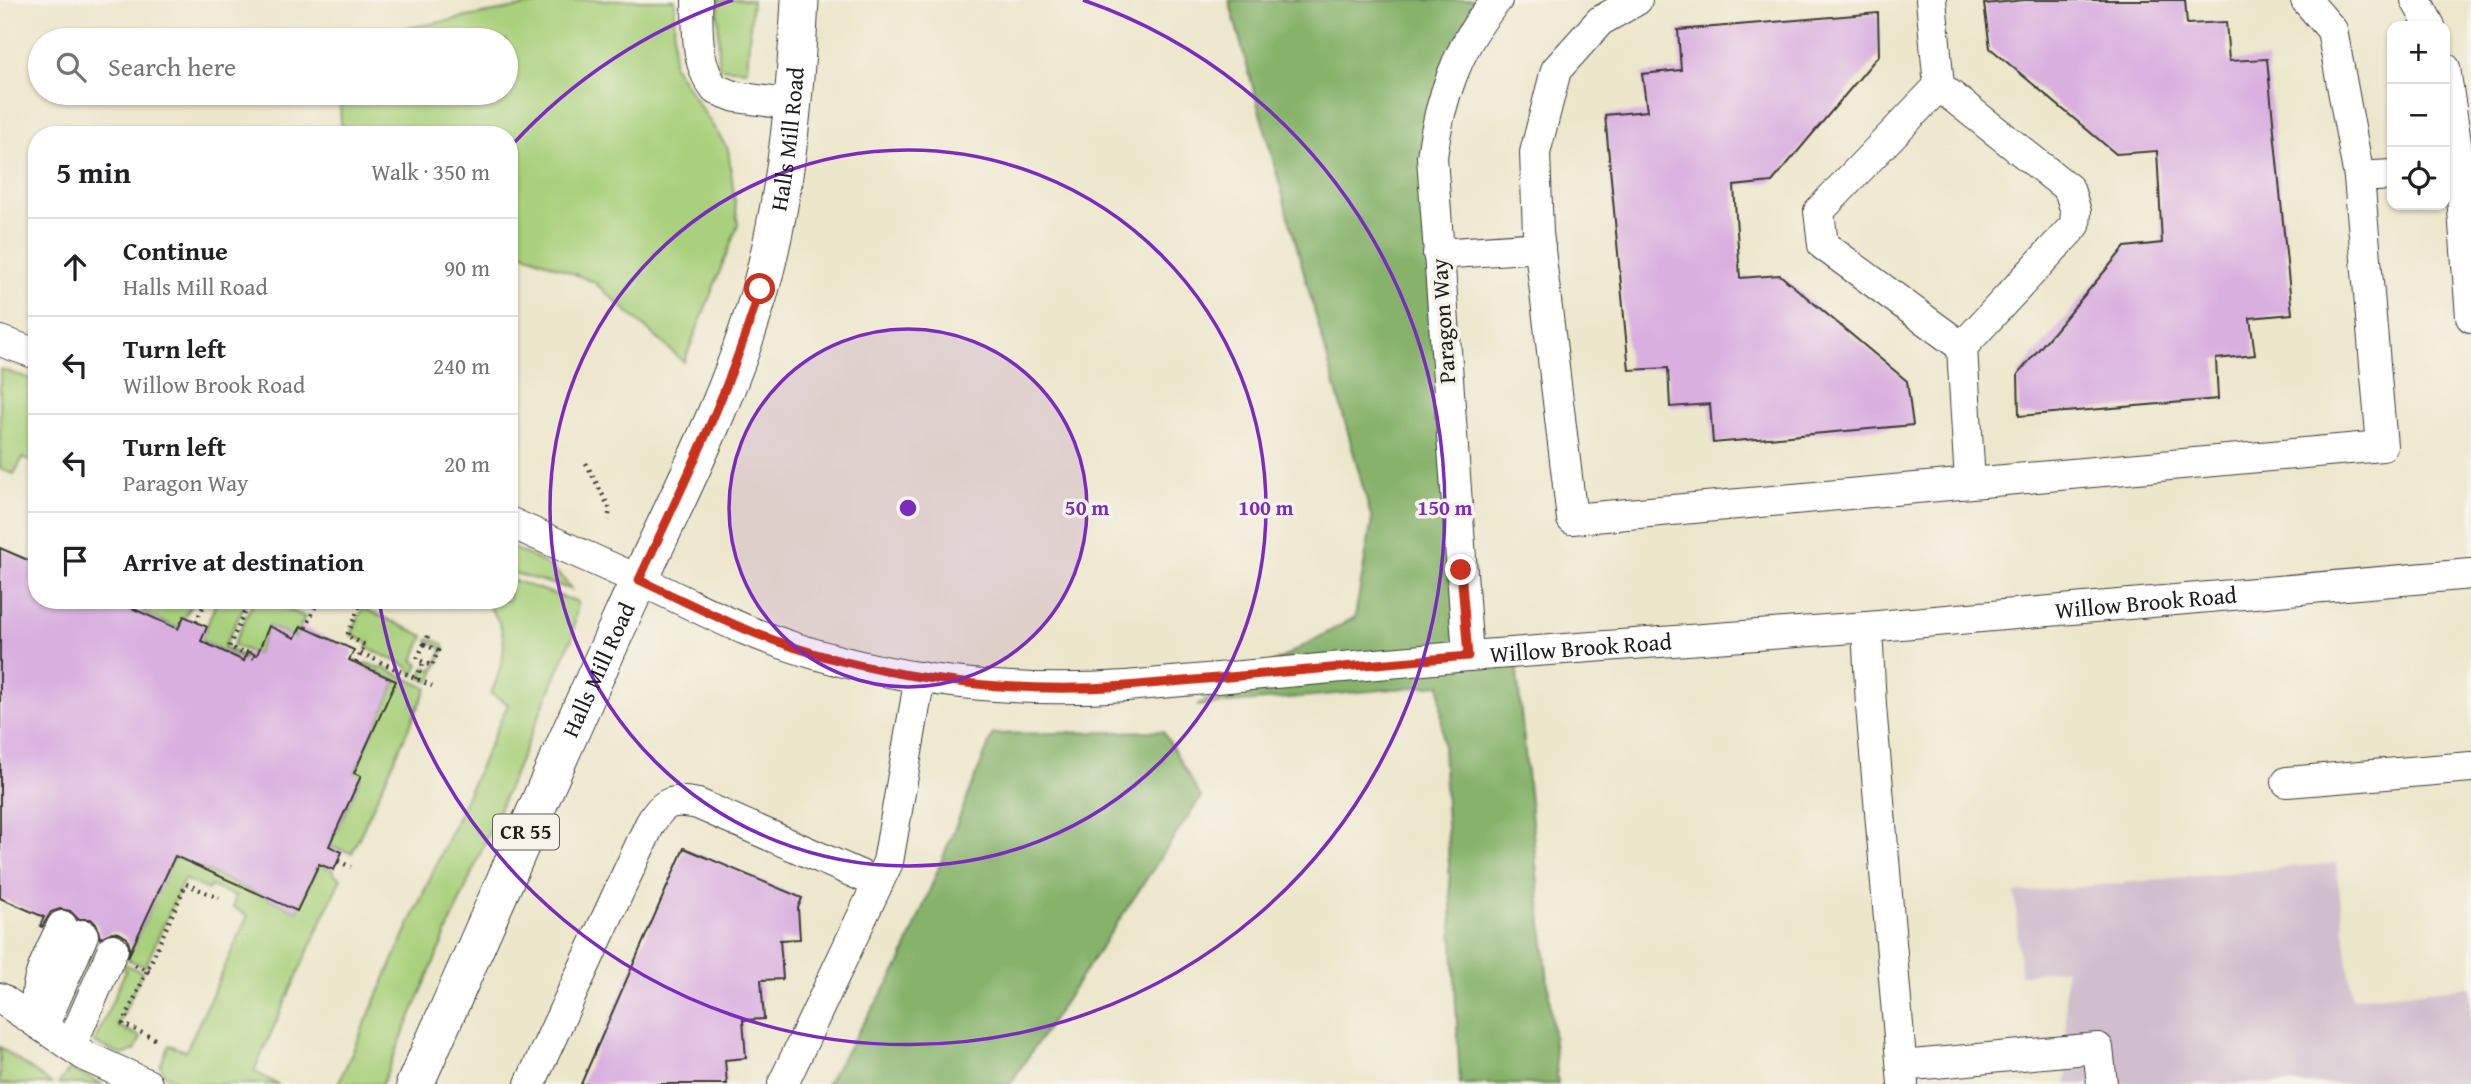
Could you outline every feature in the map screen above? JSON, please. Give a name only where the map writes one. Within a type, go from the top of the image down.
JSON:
[{"type":"main road","name":"Halls Mill Road","points":[[415,1084],[639,580],[715,416],[750,323],[768,255],[786,159],[794,105],[800,0]]},
{"type":"street","points":[[697,0],[698,47],[702,67],[715,89],[736,97],[794,105]]},
{"type":"street","name":"Paragon Way","points":[[1468,656],[1433,157],[1440,110],[1455,66],[1467,43],[1497,0]]},
{"type":"street","points":[[1637,0],[1600,22],[1556,70],[1535,153],[1538,233],[1572,519],[2382,446],[2359,177],[2332,30],[2306,0]]},
{"type":"street","points":[[1931,0],[1939,86],[2069,189],[2076,212],[2075,225],[1962,347],[1970,484]]},
{"type":"street","points":[[2416,0],[2427,21]]},
{"type":"street","points":[[2447,84],[2459,170],[2471,317]]},
{"type":"street","points":[[1939,86],[1819,211],[1823,245],[1962,347]]},
{"type":"street","points":[[2359,177],[2387,174]]},
{"type":"street","points":[[1438,254],[1540,247]]},
{"type":"street","points":[[0,341],[28,351]]},
{"type":"street","name":"Willow Brook Road","points":[[518,526],[746,630],[857,664],[920,677],[1029,688],[1089,689],[2471,574]]},
{"type":"street","points":[[1867,626],[1871,706],[1902,1075],[2098,1048],[2102,1084]]},
{"type":"street","points":[[783,1084],[888,862],[920,677]]},
{"type":"street","points":[[2287,782],[2471,766]]},
{"type":"street","points":[[530,1084],[650,824],[659,810],[668,803],[681,801],[698,804],[878,883]]},
{"type":"street","points":[[89,938],[52,1033],[35,1006],[37,986],[89,938]]},
{"type":"street","points":[[0,998],[86,1057],[147,1084]]},
{"type":"path","points":[[586,463],[610,509],[608,520]]},
{"type":"path","points":[[196,622],[202,609]]},
{"type":"path","points":[[246,609],[229,647],[255,658]]},
{"type":"path","points":[[306,628],[314,609]]},
{"type":"path","points":[[356,663],[365,645],[346,636],[358,609]]},
{"type":"path","points":[[424,644],[438,651],[432,666],[417,659],[424,644],[429,634]]},
{"type":"path","points":[[361,653],[432,686]]},
{"type":"path","points":[[416,679],[424,662]]},
{"type":"path","points":[[338,861],[351,866]]},
{"type":"path","points":[[155,1039],[123,1024],[186,884],[219,898]]},
{"type":"shaded area","points":[[2336,863],[2352,998],[2471,987],[2471,1084],[2067,1084],[2065,968],[2020,975],[2015,893]]},
{"type":"green space","points":[[559,0],[675,0],[673,65],[728,149],[738,225],[684,362],[594,282],[518,251],[518,126],[341,126],[340,105],[518,105],[518,28],[408,28]]},
{"type":"green space","points":[[718,0],[752,0],[747,70],[719,68]]},
{"type":"green space","points":[[1229,0],[1477,0],[1480,21],[1429,156],[1462,656],[1515,652],[1558,1084],[1460,1084],[1440,685],[1196,706],[1355,617],[1372,520]]},
{"type":"green space","points":[[0,369],[28,378],[28,460],[23,458],[14,474],[0,469]]},
{"type":"green space","points":[[518,551],[551,568],[571,589],[518,574]]},
{"type":"green space","points":[[518,582],[578,602],[572,638],[382,1084],[338,1084],[508,704],[491,694],[500,669],[504,645],[499,622],[490,609],[518,609]]},
{"type":"green space","points":[[145,609],[189,609],[178,629],[143,613]]},
{"type":"green space","points":[[213,609],[243,609],[224,647],[245,657],[243,660],[201,641]]},
{"type":"green space","points":[[250,609],[288,609],[305,617],[295,638],[269,626],[257,655],[233,645]]},
{"type":"green space","points":[[363,609],[365,609],[424,636],[413,661],[419,664],[414,675],[407,666],[367,648],[369,643],[351,635]]},
{"type":"green space","points":[[430,638],[443,644],[445,648],[430,682],[420,678],[425,667],[433,670],[443,649],[428,641]]},
{"type":"green space","points":[[367,663],[427,688],[352,853],[329,846],[361,777],[354,773],[396,681],[364,666]]},
{"type":"green space","points":[[1163,731],[1201,797],[1010,1084],[826,1084],[899,966],[993,734]]},
{"type":"green space","points":[[191,820],[196,866],[297,911],[319,864],[334,870],[333,874],[341,878],[254,1071],[277,1084],[184,1084],[165,1075],[160,1066],[169,1045],[186,1051],[248,916],[233,907],[235,896],[210,886],[208,890],[184,879],[145,967],[127,959]]},
{"type":"green space","points":[[120,962],[142,972],[118,1026],[141,1037],[135,1050],[123,1055],[94,1043],[126,970],[118,966]]},
{"type":"green space","points":[[0,1047],[52,1084],[0,1084]]},
{"type":"green space","points":[[70,1069],[72,1070],[103,1084],[58,1084]]},
{"type":"building","points":[[2025,0],[2185,0],[2187,24],[2226,22],[2229,61],[2267,59],[2292,314],[2250,318],[2255,355],[2216,359],[2218,399],[2019,416],[2018,374],[2125,247],[2162,243],[2157,151],[2116,154],[1990,48],[1984,4]]},
{"type":"building","points":[[1878,13],[1879,55],[1772,182],[1734,186],[1740,278],[1780,275],[1907,381],[1913,425],[1713,443],[1710,404],[1670,407],[1668,368],[1629,370],[1605,115],[1647,111],[1642,74],[1681,70],[1678,30]]},
{"type":"building","points":[[0,548],[28,560],[28,609],[134,609],[178,629],[184,616],[207,627],[201,641],[244,661],[247,651],[257,655],[269,626],[295,638],[301,626],[354,650],[349,660],[396,681],[354,773],[361,776],[329,846],[342,852],[334,870],[319,864],[297,911],[175,856],[128,957],[130,948],[127,938],[112,932],[100,938],[97,925],[91,919],[78,919],[70,911],[60,909],[51,912],[42,927],[40,926],[44,917],[0,898]]},
{"type":"building","points":[[684,848],[802,898],[798,908],[800,939],[780,940],[783,979],[761,980],[764,1019],[743,1020],[746,1058],[725,1060],[727,1084],[581,1084]]},
{"type":"route","points":[[760,289],[740,352],[715,416],[639,580],[746,630],[805,650],[920,677],[1029,688],[1089,689],[1126,686],[1468,656],[1461,570]]}]
